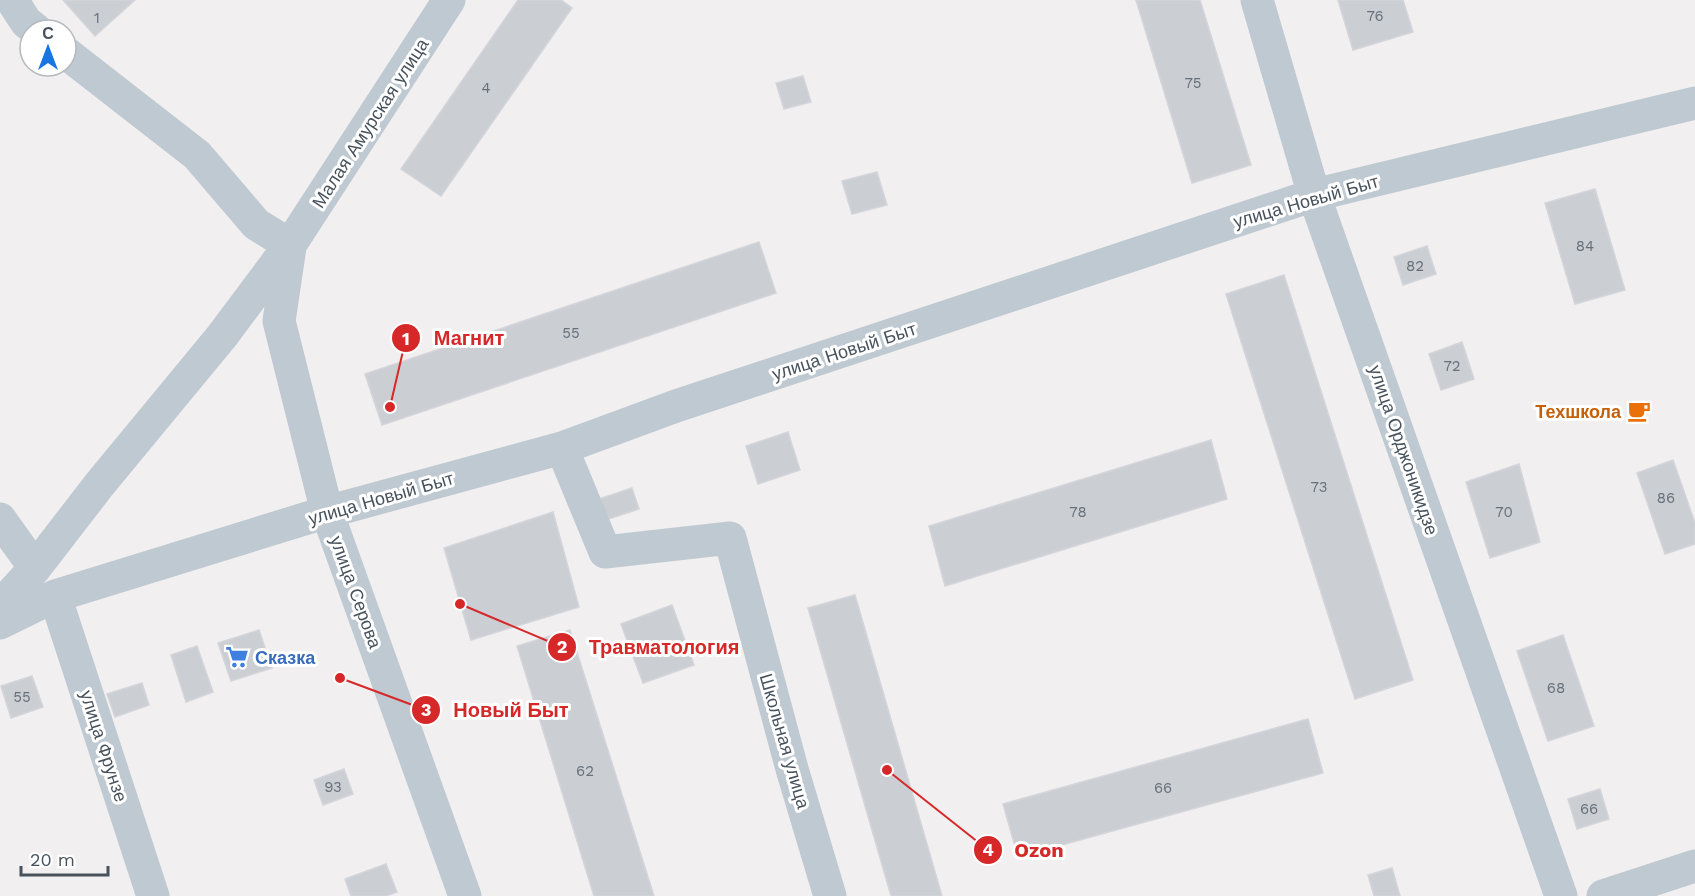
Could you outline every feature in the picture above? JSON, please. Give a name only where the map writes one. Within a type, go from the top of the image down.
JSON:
[{"type":"street","points":[[12,0],[23,18]]},
{"type":"street","name":"Малая Амурская улица","points":[[0,606],[35,568],[99,485],[222,336],[290,245],[449,0]]},
{"type":"street","name":"улица Орджоникидзе","points":[[1257,0],[1314,195],[1561,896]]},
{"type":"street","points":[[78,62],[197,155],[256,224],[290,245]]},
{"type":"street","name":"улица Новый Быт","points":[[0,623],[55,596],[327,512],[562,448],[676,406],[1314,195],[1695,103]]},
{"type":"street","name":"улица Серова","points":[[290,245],[279,321],[327,512],[465,896]]},
{"type":"street","name":"Школьная улица","points":[[562,448],[604,552],[730,538],[792,769],[830,896]]},
{"type":"street","points":[[0,519],[35,568]]},
{"type":"street","name":"улица Фрунзе","points":[[55,596],[153,896]]},
{"type":"street","points":[[1603,896],[1695,866]]},
{"type":"building","points":[[63,0],[135,0],[95,36]]},
{"type":"building","points":[[518,0],[561,0],[572,8],[441,196],[401,169]]},
{"type":"building","points":[[1136,0],[1200,0],[1251,165],[1192,183]]},
{"type":"building","points":[[1338,0],[1403,0],[1413,32],[1353,50]]},
{"type":"building","points":[[803,76],[811,102],[784,109],[776,83]]},
{"type":"building","points":[[877,172],[887,205],[852,214],[842,181]]},
{"type":"building","points":[[1595,189],[1625,290],[1575,304],[1545,203]]},
{"type":"building","points":[[759,242],[776,293],[382,425],[365,374]]},
{"type":"building","points":[[1427,246],[1436,274],[1403,285],[1394,257]]},
{"type":"building","points":[[1284,275],[1413,680],[1355,699],[1226,294]]},
{"type":"building","points":[[1462,342],[1474,379],[1441,390],[1429,354]]},
{"type":"building","points":[[788,432],[800,470],[758,484],[746,446]]},
{"type":"building","points":[[1211,440],[1227,499],[945,586],[929,526]]},
{"type":"building","points":[[1673,460],[1695,523],[1695,544],[1665,554],[1637,473]]},
{"type":"building","points":[[1519,464],[1540,542],[1490,558],[1466,482]]},
{"type":"building","points":[[632,488],[639,509],[599,522],[593,501]]},
{"type":"building","points":[[553,512],[579,607],[471,640],[444,548]]},
{"type":"building","points":[[855,595],[942,896],[891,896],[808,608]]},
{"type":"building","points":[[672,605],[694,665],[643,683],[621,624]]},
{"type":"building","points":[[259,630],[272,668],[231,681],[218,643]]},
{"type":"building","points":[[570,630],[654,896],[594,896],[517,646]]},
{"type":"building","points":[[1563,635],[1594,726],[1548,741],[1517,651]]},
{"type":"building","points":[[197,646],[213,692],[186,702],[171,655]]},
{"type":"building","points":[[32,676],[43,707],[11,718],[1,686]]},
{"type":"building","points":[[142,683],[149,705],[115,717],[107,694]]},
{"type":"building","points":[[1308,719],[1323,773],[1018,857],[1003,804]]},
{"type":"building","points":[[344,769],[353,794],[323,805],[314,780]]},
{"type":"building","points":[[1600,789],[1609,819],[1577,829],[1568,799]]},
{"type":"building","points":[[386,864],[397,892],[386,896],[351,896],[345,879]]},
{"type":"building","points":[[1392,868],[1400,896],[1374,896],[1368,875]]},
{"type":"place","name":"Магнит","points":[[390,407]]},
{"type":"place","name":"Техшкола","points":[[1639,411]]},
{"type":"place","name":"Травматология","points":[[460,604]]},
{"type":"place","name":"Сказка","points":[[237,657]]},
{"type":"place","name":"Новый Быт","points":[[340,678]]},
{"type":"place","name":"Ozon","points":[[887,770]]}]
